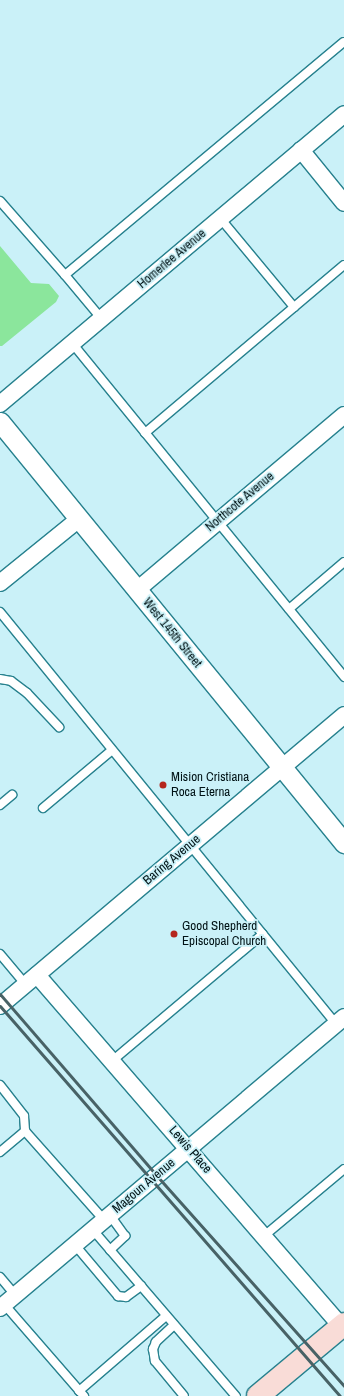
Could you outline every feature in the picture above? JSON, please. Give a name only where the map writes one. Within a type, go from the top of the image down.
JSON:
[{"type":"main road","points":[[259,1396],[343,1325]]},
{"type":"street","name":"Homerlee Avenue","points":[[0,404],[344,114]]},
{"type":"street","points":[[301,150],[344,203]]},
{"type":"street","name":"Northcote Avenue","points":[[137,590],[344,415]]},
{"type":"street","name":"West 145th Street","points":[[0,422],[344,843]]},
{"type":"street","points":[[0,583],[79,519]]},
{"type":"street","name":"Baring Avenue","points":[[0,1006],[344,715]]},
{"type":"street","name":"Lewis Place","points":[[31,979],[112,1061],[343,1325]]},
{"type":"street","name":"Magoun Avenue","points":[[7,1302],[340,1021]]},
{"type":"lane","points":[[65,275],[344,42]]},
{"type":"lane","points":[[0,201],[101,318]]},
{"type":"lane","points":[[220,218],[294,307]]},
{"type":"lane","points":[[145,433],[344,264]]},
{"type":"lane","points":[[72,343],[344,677]]},
{"type":"lane","points":[[289,609],[344,562]]},
{"type":"lane","points":[[0,612],[263,934],[340,1021]]},
{"type":"lane","points":[[0,679],[11,681],[27,693],[59,727]]},
{"type":"lane","points":[[43,808],[112,750]]},
{"type":"lane","points":[[0,805],[12,795]]},
{"type":"lane","points":[[112,1061],[263,934]]},
{"type":"lane","points":[[0,954],[31,979]]},
{"type":"lane","points":[[0,1085],[24,1116],[25,1130],[102,1222],[125,1236],[110,1250]]},
{"type":"lane","points":[[0,1152],[25,1130]]},
{"type":"lane","points":[[264,1236],[344,1169]]},
{"type":"lane","points":[[102,1222],[110,1250],[236,1396]]},
{"type":"lane","points":[[74,1245],[118,1296],[126,1297],[140,1286]]},
{"type":"lane","points":[[0,1277],[7,1302],[82,1393],[166,1316]]},
{"type":"lane","points":[[174,1325],[156,1342],[153,1349],[155,1361],[184,1396]]},
{"type":"shaded area","points":[[0,246],[31,283],[49,284],[59,296],[56,302],[2,346],[0,346]]},
{"type":"railway","points":[[0,994],[157,1176],[344,1386]]},
{"type":"railway","points":[[0,1006],[340,1396]]},
{"type":"place","name":"Mision Cristiana Roca Eterna","points":[[163,785]]},
{"type":"place","name":"Good Shepherd Episcopal Church","points":[[174,934]]}]
